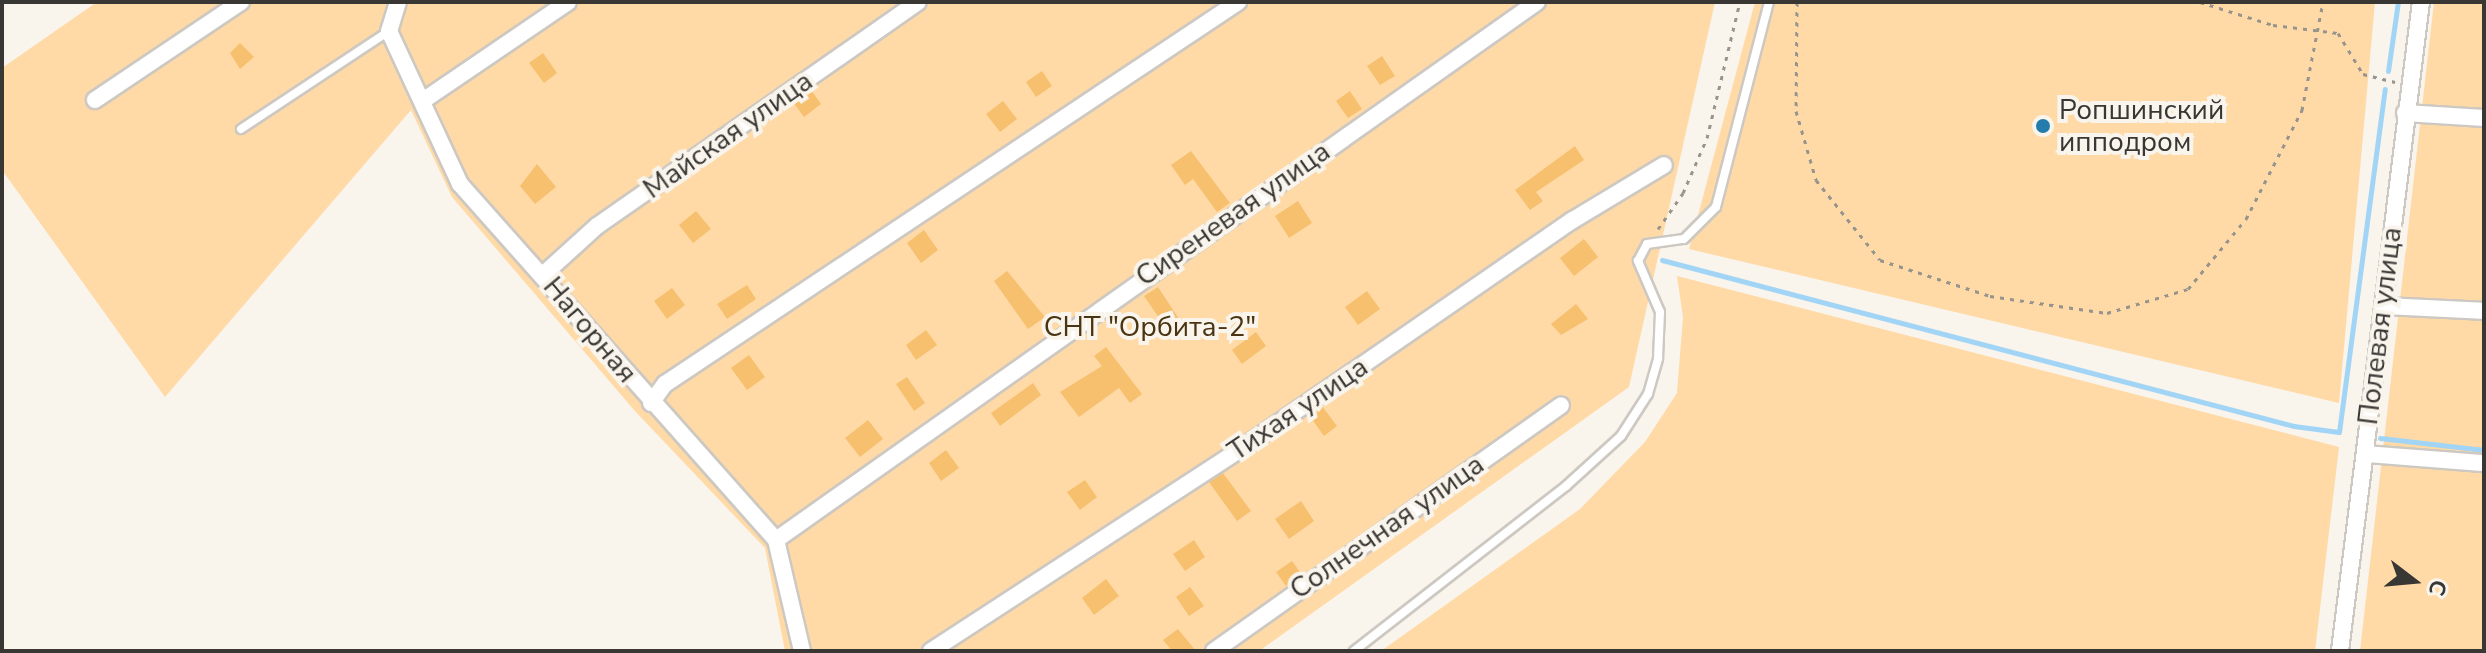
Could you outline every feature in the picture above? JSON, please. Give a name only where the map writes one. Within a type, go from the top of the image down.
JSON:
[{"type":"street","points":[[95,100],[241,2]]},
{"type":"street","points":[[389,31],[398,2]]},
{"type":"street","points":[[424,100],[568,2]]},
{"type":"street","name":"Майская улица","points":[[544,274],[597,226],[918,2]]},
{"type":"street","points":[[651,403],[665,384],[1238,2]]},
{"type":"street","name":"Сиреневая улица","points":[[776,540],[1537,2]]},
{"type":"street","name":"Полевая улица","points":[[2340,651],[2408,85],[2421,2]]},
{"type":"street","name":"Нагорная","points":[[389,31],[424,100],[460,184],[544,274],[651,403],[776,540],[802,651]]},
{"type":"street","points":[[2405,113],[2484,118]]},
{"type":"street","name":"Тихая улица","points":[[931,651],[1248,444],[1573,220],[1664,165]]},
{"type":"street","points":[[2383,306],[2484,311]]},
{"type":"street","name":"Солнечная улица","points":[[1214,651],[1561,405]]},
{"type":"street","points":[[2366,454],[2484,463]]},
{"type":"lane","points":[[1354,651],[1566,486],[1621,436],[1648,394],[1658,358],[1660,312],[1638,261],[1647,244],[1684,239],[1716,207],[1769,2]]},
{"type":"lane","points":[[241,129],[389,31]]},
{"type":"path","points":[[1647,244],[1683,193],[1707,138],[1740,2]]},
{"type":"path","points":[[1797,2],[1796,111],[1816,180],[1880,260],[1990,296],[2107,313],[2188,289],[2246,219],[2302,110],[2323,2]]},
{"type":"path","points":[[2200,2],[2273,25],[2338,33],[2363,74],[2408,85]]},
{"type":"green space","name":"СНТ \"Орбита-2\"","points":[[97,2],[1715,2],[1629,387],[1259,651],[785,651],[765,548],[634,410],[452,197],[411,110],[165,397],[2,170],[2,68]]},
{"type":"green space","name":"Ропшинский ипподром","points":[[1755,2],[2375,2],[2339,403],[1689,249]]},
{"type":"green space","points":[[2434,2],[2484,2],[2484,651],[2360,651]]},
{"type":"green space","points":[[1677,276],[2339,447],[2315,651],[1381,651],[1580,509],[1645,442],[1677,393],[1683,317]]},
{"type":"building","points":[[240,43],[254,57],[240,69],[230,53]]},
{"type":"building","points":[[543,53],[557,73],[544,83],[529,63]]},
{"type":"building","points":[[1382,56],[1395,76],[1380,85],[1367,66]]},
{"type":"building","points":[[1042,71],[1052,86],[1036,97],[1026,82]]},
{"type":"building","points":[[811,90],[821,104],[804,117],[793,102]]},
{"type":"building","points":[[1350,91],[1362,109],[1348,118],[1336,101]]},
{"type":"building","points":[[1003,101],[1017,119],[1000,132],[986,114]]},
{"type":"building","points":[[1575,146],[1584,160],[1536,192],[1543,201],[1530,210],[1515,190]]},
{"type":"building","points":[[1191,151],[1230,203],[1217,212],[1193,179],[1185,185],[1171,165]]},
{"type":"building","points":[[537,164],[556,187],[535,204],[520,186]]},
{"type":"building","points":[[1298,201],[1312,223],[1289,238],[1275,216]]},
{"type":"building","points":[[696,211],[711,229],[693,243],[679,225]]},
{"type":"building","points":[[924,230],[938,250],[921,263],[907,243]]},
{"type":"building","points":[[1584,239],[1598,257],[1574,276],[1560,258]]},
{"type":"building","points":[[1007,271],[1045,317],[1028,329],[994,281]]},
{"type":"building","points":[[747,285],[756,299],[727,319],[717,304]]},
{"type":"building","points":[[1158,287],[1181,322],[1168,331],[1144,296]]},
{"type":"building","points":[[672,288],[685,305],[667,319],[654,301]]},
{"type":"building","points":[[1367,291],[1380,309],[1358,325],[1345,307]]},
{"type":"building","points":[[1576,304],[1588,319],[1561,335],[1551,324]]},
{"type":"building","points":[[926,330],[937,345],[916,360],[906,345]]},
{"type":"building","points":[[1256,332],[1266,346],[1242,364],[1232,350]]},
{"type":"building","points":[[1106,347],[1142,394],[1130,403],[1119,388],[1079,417],[1060,392],[1102,366],[1094,356]]},
{"type":"building","points":[[749,355],[765,377],[747,390],[731,368]]},
{"type":"building","points":[[907,377],[925,403],[914,411],[896,384]]},
{"type":"building","points":[[1033,383],[1041,395],[1000,426],[991,413]]},
{"type":"building","points":[[1322,406],[1337,426],[1324,436],[1309,415]]},
{"type":"building","points":[[868,420],[883,439],[860,457],[845,438]]},
{"type":"building","points":[[946,450],[959,468],[941,481],[929,463]]},
{"type":"building","points":[[1223,473],[1251,511],[1237,521],[1209,482]]},
{"type":"building","points":[[1085,480],[1097,497],[1080,510],[1067,492]]},
{"type":"building","points":[[1301,501],[1314,521],[1289,539],[1275,519]]},
{"type":"building","points":[[1194,540],[1205,557],[1185,571],[1173,554]]},
{"type":"building","points":[[1292,561],[1302,575],[1286,586],[1276,572]]},
{"type":"building","points":[[1106,579],[1119,596],[1094,615],[1082,598]]},
{"type":"building","points":[[1190,587],[1204,606],[1189,616],[1176,597]]},
{"type":"building","points":[[1178,629],[1196,651],[1172,651],[1163,640]]},
{"type":"waterway","points":[[2388,71],[2398,2]]},
{"type":"waterway","points":[[1662,260],[2294,426],[2339,432],[2385,89]]},
{"type":"waterway","points":[[2380,438],[2484,450]]},
{"type":"place","name":"Ропшинский ипподром","points":[[2043,126]]}]
